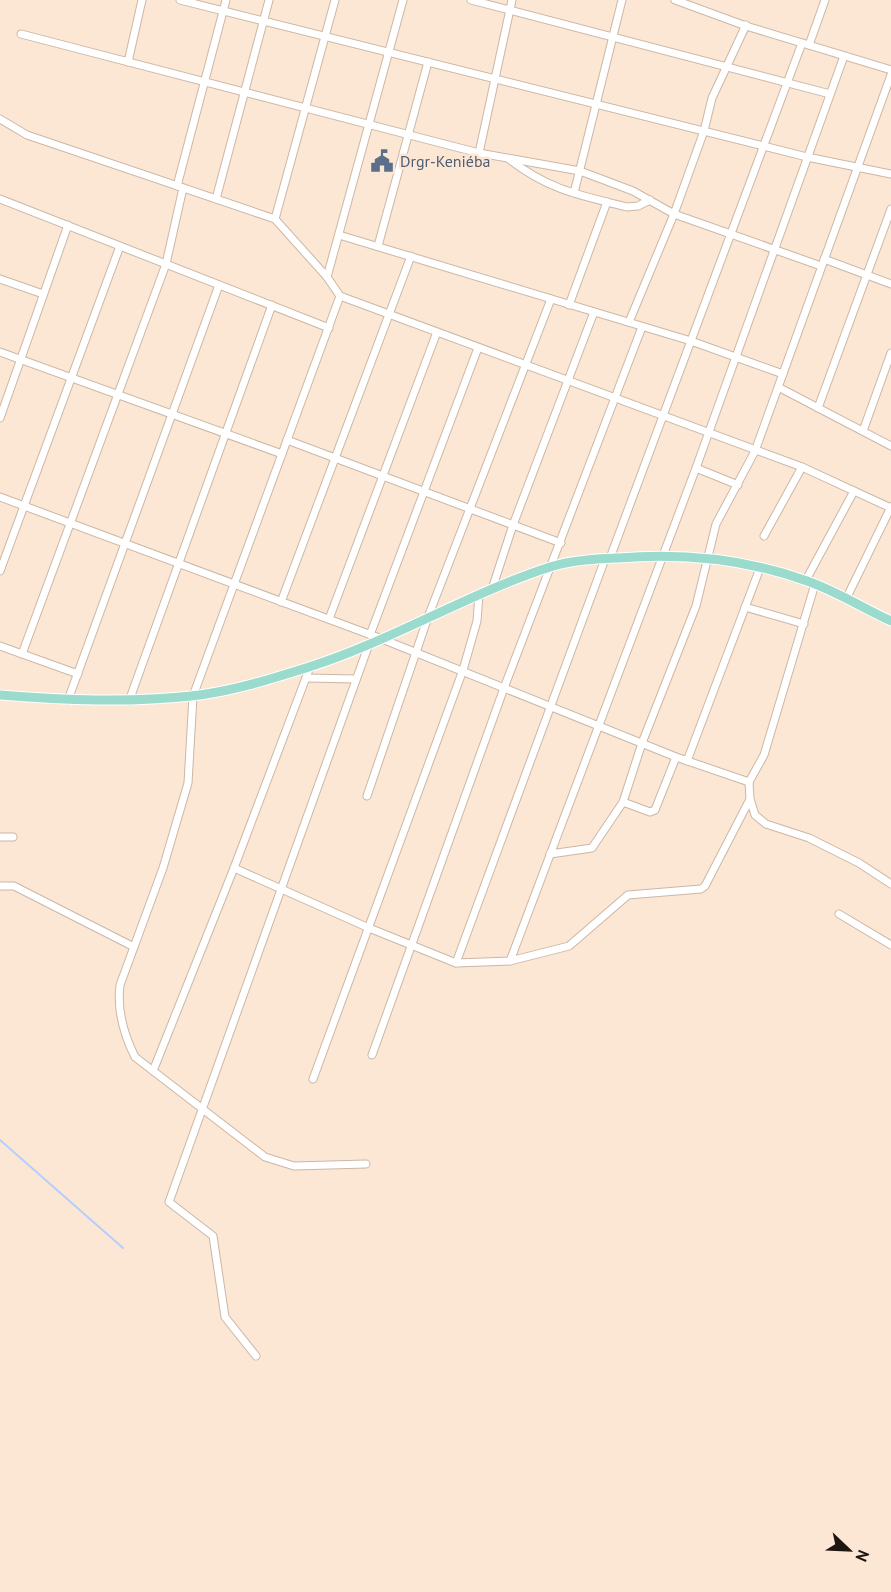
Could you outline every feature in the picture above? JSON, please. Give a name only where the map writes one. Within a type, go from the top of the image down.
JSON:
[{"type":"main road","points":[[0,695],[68,700],[129,701],[193,696],[253,684],[310,667],[370,639],[382,639],[479,594],[552,566],[664,554],[706,558],[760,568],[811,582],[891,621]]},
{"type":"street","points":[[128,62],[142,0]]},
{"type":"street","points":[[180,0],[807,157],[891,174]]},
{"type":"street","points":[[22,654],[166,264],[180,187],[204,81],[226,0]]},
{"type":"street","points":[[216,199],[269,0]]},
{"type":"street","points":[[275,219],[335,0]]},
{"type":"street","points":[[327,277],[403,0]]},
{"type":"street","points":[[471,0],[830,94]]},
{"type":"street","points":[[479,153],[512,0]]},
{"type":"street","points":[[574,194],[622,0]]},
{"type":"street","points":[[675,0],[746,26],[891,70]]},
{"type":"street","points":[[456,963],[787,83],[825,0]]},
{"type":"street","points":[[629,322],[674,214],[704,131],[712,98],[746,26]]},
{"type":"street","points":[[21,34],[479,153],[580,171],[633,191],[674,214],[774,249],[891,284]]},
{"type":"street","points":[[510,961],[696,468],[844,56]]},
{"type":"street","points":[[378,246],[428,62]]},
{"type":"street","points":[[550,854],[592,848],[623,802],[642,743],[696,606],[716,525],[756,451],[856,167],[891,75]]},
{"type":"street","points":[[0,118],[27,135],[275,219],[327,277],[340,296],[567,382],[802,467],[891,507],[846,599]]},
{"type":"street","points":[[508,158],[534,178],[574,194],[627,207],[638,206],[651,200]]},
{"type":"street","points":[[0,199],[329,328]]},
{"type":"street","points":[[569,305],[607,202]]},
{"type":"street","points":[[818,408],[891,209]]},
{"type":"street","points":[[0,418],[68,225]]},
{"type":"street","points":[[339,235],[629,322],[783,374]]},
{"type":"street","points":[[0,571],[120,246]]},
{"type":"street","points":[[281,602],[411,256]]},
{"type":"street","points":[[0,279],[44,294]]},
{"type":"street","points":[[68,700],[219,285]]},
{"type":"street","points":[[340,296],[193,696],[188,783],[163,868],[118,998],[126,1039],[135,1057],[265,1157],[294,1166],[366,1164]]},
{"type":"street","points":[[367,796],[418,652],[428,617],[551,299]]},
{"type":"street","points":[[129,701],[272,305]]},
{"type":"street","points":[[492,589],[513,525],[594,312]]},
{"type":"street","points":[[372,1055],[504,688],[642,327]]},
{"type":"street","points":[[329,619],[437,332]]},
{"type":"street","points":[[256,1356],[225,1317],[213,1236],[169,1202],[370,639],[478,348]]},
{"type":"street","points":[[0,352],[282,454]]},
{"type":"street","points":[[863,431],[891,353]]},
{"type":"street","points":[[780,388],[891,446]]},
{"type":"street","points":[[287,440],[561,543]]},
{"type":"street","points":[[764,536],[802,467]]},
{"type":"street","points":[[696,468],[738,485]]},
{"type":"street","points":[[854,491],[811,582],[804,624],[764,755],[749,782],[750,799],[756,815],[766,824],[809,838],[859,863],[891,884]]},
{"type":"street","points":[[0,497],[329,619],[370,639]]},
{"type":"street","points":[[687,761],[760,568]]},
{"type":"street","points":[[313,1079],[463,670],[477,621],[479,594]]},
{"type":"street","points":[[745,607],[804,624]]},
{"type":"street","points":[[382,639],[675,757],[749,782]]},
{"type":"street","points":[[0,646],[78,674]]},
{"type":"street","points":[[153,1071],[234,868],[310,667]]},
{"type":"street","points":[[306,678],[356,679]]},
{"type":"street","points":[[623,802],[650,812],[655,810],[675,757]]},
{"type":"street","points":[[234,868],[369,928],[456,963],[510,961],[569,946],[628,895],[701,889],[705,886],[750,799]]},
{"type":"street","points":[[0,837],[13,837]]},
{"type":"street","points":[[0,886],[14,886],[134,947]]},
{"type":"street","points":[[839,914],[891,945]]},
{"type":"waterway","points":[[0,1140],[123,1248]]},
{"type":"place","name":"Drgr-Keniéba","points":[[382,161]]}]
